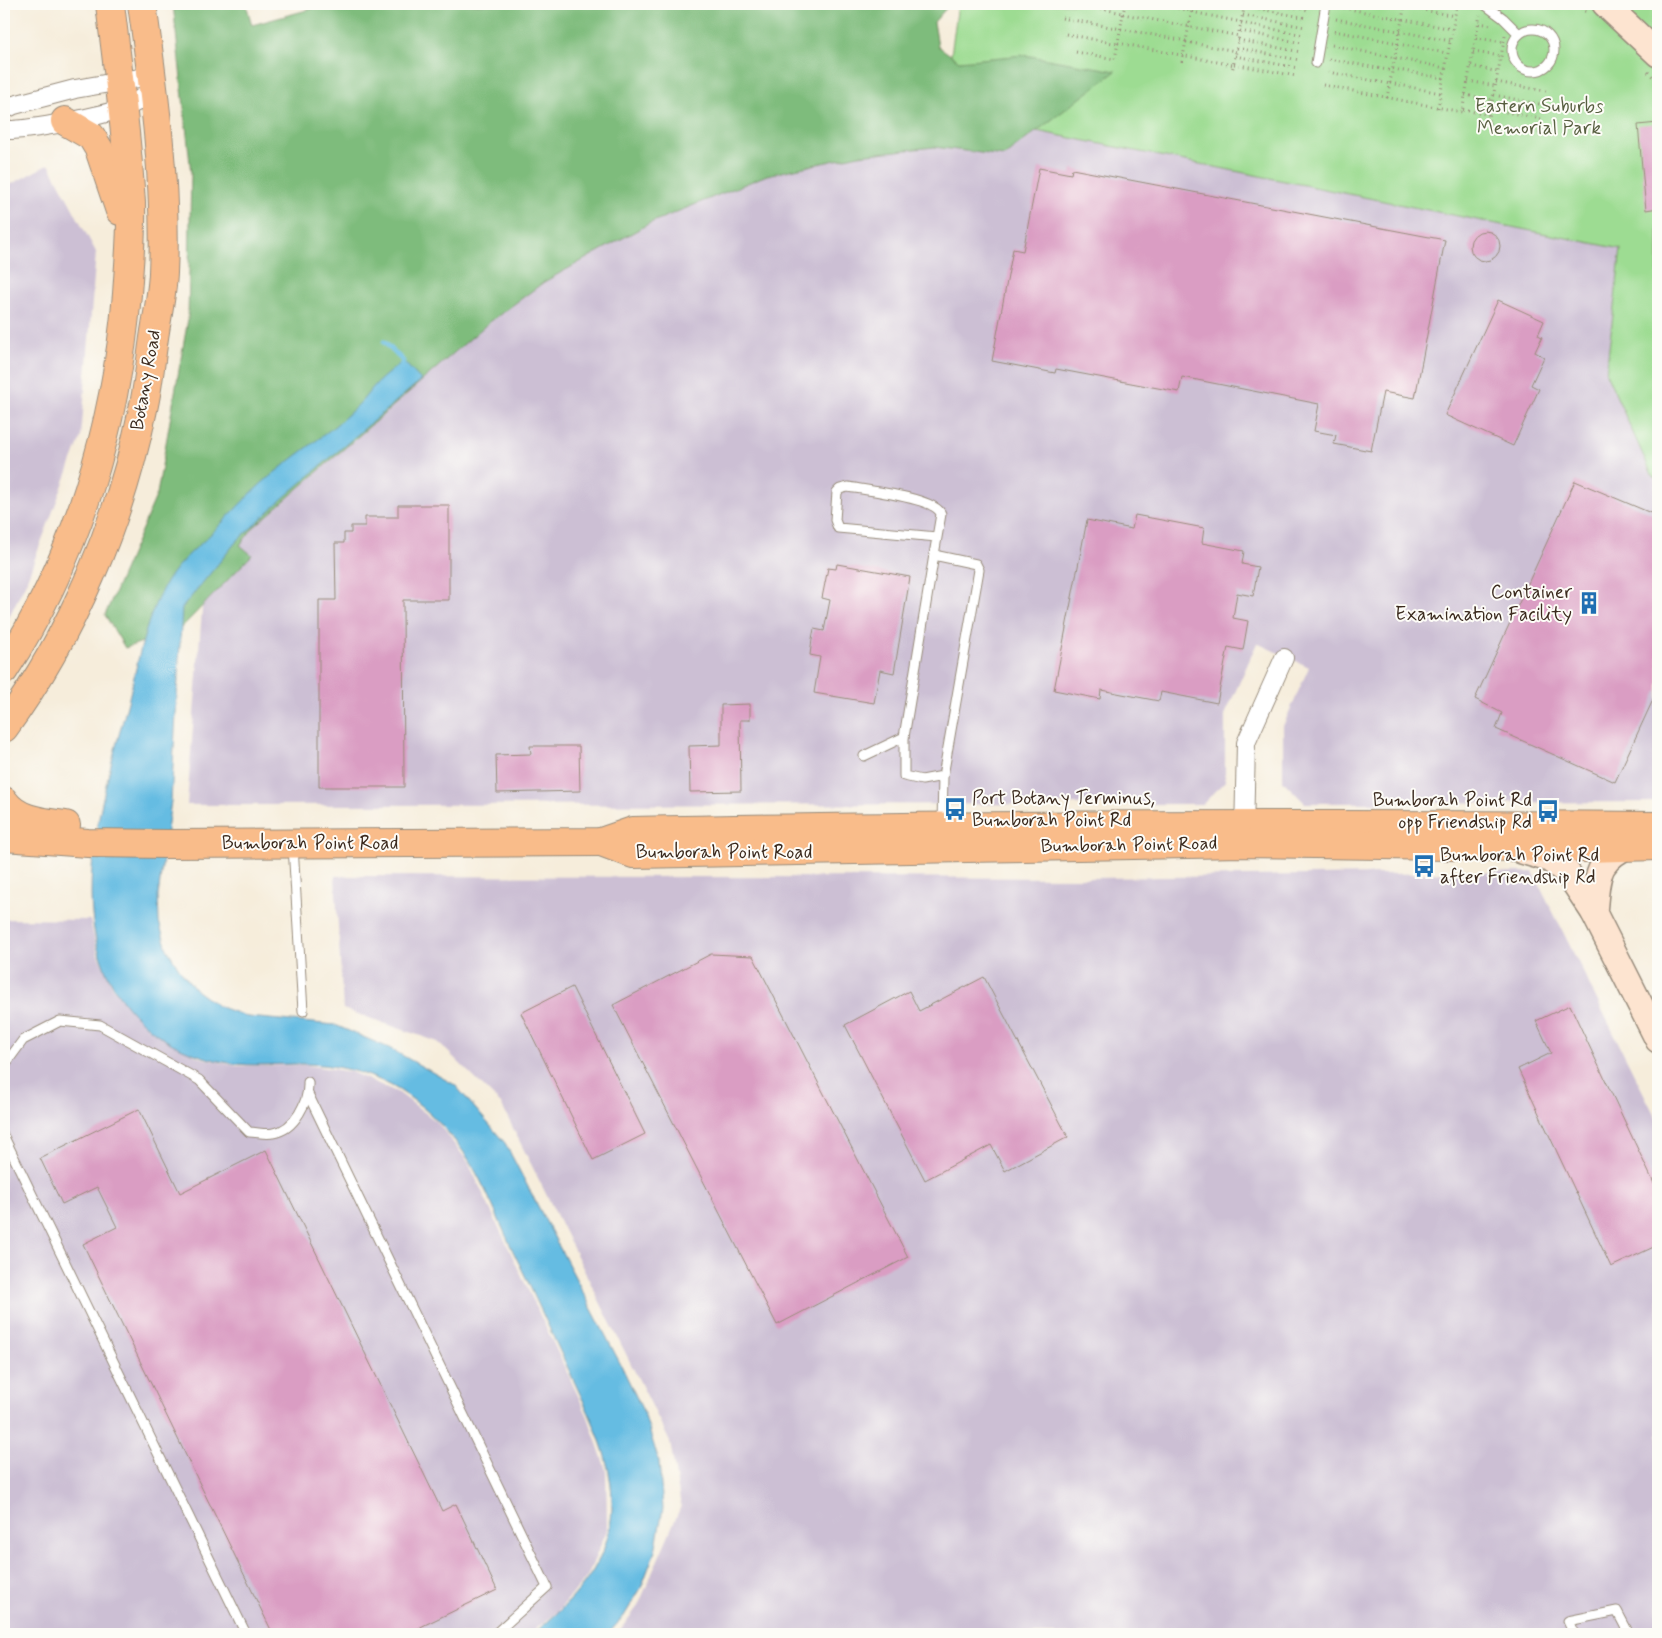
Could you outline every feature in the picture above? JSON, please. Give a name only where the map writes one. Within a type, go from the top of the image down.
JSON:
[{"type":"main road","name":"Botany Road","points":[[4,670],[32,623],[62,561],[97,466],[110,416],[123,343],[130,251],[131,204],[110,4]]},
{"type":"main road","name":"Botany Road","points":[[4,728],[53,650],[79,600],[122,494],[144,408],[163,274],[161,183],[152,79],[142,4]]},
{"type":"main road","points":[[66,121],[91,136],[99,149],[117,197],[130,251]]},
{"type":"main road","name":"Bumborah Point Road","points":[[4,801],[15,812],[31,820],[91,835],[168,844],[601,842],[633,831],[868,839],[1658,826]]},
{"type":"main road","name":"Bumborah Point Road","points":[[868,839],[942,825],[1244,833],[1507,847],[1658,846]]},
{"type":"main road","name":"Bumborah Point Road","points":[[4,837],[91,835]]},
{"type":"street","points":[[1605,4],[1658,54]]},
{"type":"street","points":[[4,110],[14,105],[119,80],[152,79],[150,91],[128,106],[66,121],[4,130]]},
{"type":"street","points":[[1244,833],[1246,743],[1284,658]]},
{"type":"street","points":[[1594,913],[1599,872],[1611,855],[1658,830]]},
{"type":"street","points":[[1507,847],[1549,859],[1567,872],[1594,913],[1658,1040]]},
{"type":"lane","points":[[1316,63],[1326,4]]},
{"type":"lane","points":[[1482,7],[1504,18],[1519,34]]},
{"type":"lane","points":[[1529,29],[1536,29],[1550,38],[1554,53],[1546,66],[1533,71],[1526,70],[1516,63],[1512,51],[1514,40],[1519,34],[1529,29]]},
{"type":"lane","points":[[937,537],[838,528],[835,520],[837,492],[848,487],[907,497],[935,506],[941,514],[904,737],[904,776],[922,780],[943,776]]},
{"type":"lane","points":[[934,555],[976,564],[979,570],[943,776],[942,825]]},
{"type":"lane","points":[[864,756],[904,737]]},
{"type":"lane","points":[[293,843],[303,1012]]},
{"type":"lane","points":[[4,1066],[23,1040],[60,1022],[100,1025],[199,1080],[249,1132],[274,1134],[290,1125],[304,1105],[308,1094],[308,1082]]},
{"type":"lane","points":[[308,1094],[547,1587],[496,1634]]},
{"type":"lane","points":[[4,1137],[246,1634]]},
{"type":"lane","points":[[1574,1634],[1568,1621],[1617,1610],[1629,1634]]},
{"type":"path","points":[[1076,4],[1239,35],[1302,43]]},
{"type":"path","points":[[1076,52],[1115,59],[1125,4]]},
{"type":"path","points":[[1153,4],[1304,35]]},
{"type":"path","points":[[1182,62],[1193,4]]},
{"type":"path","points":[[1226,4],[1307,18]]},
{"type":"path","points":[[1276,4],[1308,10]]},
{"type":"path","points":[[1391,4],[1405,5],[1455,16]]},
{"type":"path","points":[[1438,108],[1456,4]]},
{"type":"path","points":[[1387,98],[1405,5]]},
{"type":"path","points":[[1232,72],[1244,6]]},
{"type":"path","points":[[1338,7],[1403,18],[1452,29]]},
{"type":"path","points":[[1462,110],[1482,7]]},
{"type":"path","points":[[1243,15],[1305,27]]},
{"type":"path","points":[[1062,18],[1299,60]]},
{"type":"path","points":[[1336,19],[1450,41]]},
{"type":"path","points":[[1334,31],[1448,53]]},
{"type":"path","points":[[1505,33],[1488,123],[1539,133]]},
{"type":"path","points":[[1066,34],[1296,76]]},
{"type":"path","points":[[1239,35],[1301,52]]},
{"type":"path","points":[[1476,38],[1504,42]]},
{"type":"path","points":[[1332,45],[1445,68]]},
{"type":"path","points":[[1474,52],[1501,56]]},
{"type":"path","points":[[1235,56],[1298,68]]},
{"type":"path","points":[[1329,59],[1443,78]]},
{"type":"path","points":[[1471,66],[1498,72]]},
{"type":"path","points":[[1328,72],[1440,93]]},
{"type":"path","points":[[1468,81],[1546,91]]},
{"type":"path","points":[[1323,85],[1438,108],[1490,115]]},
{"type":"path","points":[[1466,95],[1493,100]]},
{"type":"path","points":[[1494,95],[1544,105]]},
{"type":"path","points":[[1491,110],[1541,119]]},
{"type":"shaded area","points":[[1002,124],[1621,249],[1606,373],[1653,477],[1658,478],[1658,802],[1305,803],[1283,781],[1283,726],[1309,667],[1257,643],[1225,715],[1225,781],[1203,804],[187,805],[208,532],[438,322],[732,165]]},
{"type":"shaded area","points":[[49,164],[96,252],[81,437],[26,582],[4,627],[4,188]]},
{"type":"shaded area","points":[[1533,872],[1658,1122],[1658,1634],[617,1634],[638,1606],[681,1506],[670,1442],[501,1104],[438,1042],[343,1009],[335,876],[1094,878]]},
{"type":"shaded area","points":[[4,919],[90,920],[98,955],[113,988],[148,1028],[198,1057],[236,1066],[306,1065],[351,1072],[399,1093],[437,1122],[468,1162],[588,1417],[606,1470],[607,1530],[587,1577],[556,1613],[529,1634],[4,1634]]},
{"type":"green space","points":[[173,4],[246,4],[252,25],[329,4],[950,4],[934,22],[938,46],[959,61],[1024,55],[1116,71],[1004,156],[934,147],[859,155],[767,175],[650,223],[544,282],[487,324],[253,528],[240,545],[252,555],[180,629],[125,648],[105,615],[157,494],[188,319],[191,173]]},
{"type":"green space","name":"Eastern Suburbs Memorial Park","points":[[958,4],[1658,4],[1658,478],[1653,477],[1606,373],[1621,249],[1002,124],[941,128]]},
{"type":"water","points":[[403,361],[421,380],[282,499],[236,542],[182,608],[171,801],[158,896],[159,922],[167,949],[180,970],[197,991],[218,1006],[248,1017],[335,1025],[389,1048],[455,1085],[505,1143],[621,1365],[644,1413],[659,1462],[663,1508],[655,1551],[641,1588],[624,1616],[608,1634],[533,1634],[575,1595],[596,1565],[604,1548],[612,1509],[609,1471],[598,1434],[590,1416],[474,1168],[461,1148],[441,1124],[425,1109],[399,1090],[371,1076],[340,1068],[318,1065],[248,1065],[227,1063],[189,1052],[172,1044],[128,1007],[105,969],[94,927],[91,882],[96,836],[105,789],[146,631],[159,596],[167,581],[181,562],[273,473],[344,418],[377,383]]},
{"type":"building","name":"Eastern Suburbs Memorial Park","points":[[1658,123],[1658,208],[1646,210],[1638,125]]},
{"type":"building","points":[[1039,168],[1071,174],[1072,169],[1445,240],[1415,398],[1383,392],[1371,451],[1334,444],[1336,435],[1314,431],[1319,404],[1182,377],[1179,392],[1056,369],[1055,373],[992,361],[1013,249],[1023,251]]},
{"type":"building","points":[[1485,231],[1496,235],[1500,246],[1496,257],[1485,261],[1474,257],[1470,246],[1474,235]]},
{"type":"building","points":[[1498,300],[1544,321],[1538,335],[1542,337],[1535,352],[1544,357],[1531,385],[1539,389],[1513,446],[1445,415]]},
{"type":"building","name":"Container Examination Facility","points":[[1575,481],[1658,516],[1658,689],[1615,782],[1496,729],[1502,713],[1475,699]]},
{"type":"building","points":[[398,505],[449,505],[449,600],[403,600],[404,787],[319,787],[319,600],[336,600],[335,543],[344,543],[344,533],[351,533],[351,526],[365,526],[365,517],[398,517]]},
{"type":"building","points":[[1135,515],[1204,528],[1202,543],[1244,551],[1242,564],[1258,567],[1253,596],[1237,593],[1233,618],[1248,621],[1243,650],[1228,647],[1217,703],[1161,692],[1159,701],[1101,690],[1100,699],[1054,690],[1087,520],[1132,529]]},
{"type":"building","points":[[837,564],[910,577],[894,673],[880,670],[874,703],[814,693],[820,657],[810,655],[812,639],[814,629],[824,631],[830,600],[822,598],[828,568],[836,569]]},
{"type":"building","points":[[750,704],[750,720],[740,720],[741,791],[690,792],[689,746],[721,745],[721,705]]},
{"type":"building","points":[[530,746],[579,746],[580,791],[497,793],[496,755],[531,754]]},
{"type":"building","points":[[711,954],[753,956],[908,1257],[777,1325],[613,1005]]},
{"type":"building","points":[[984,977],[1068,1137],[1005,1171],[991,1145],[925,1180],[845,1025],[909,991],[919,1011]]},
{"type":"building","points":[[572,987],[645,1134],[593,1160],[521,1013]]},
{"type":"building","points":[[1570,1005],[1658,1192],[1658,1245],[1611,1267],[1518,1069],[1551,1053],[1536,1021]]},
{"type":"building","points":[[139,1109],[180,1193],[266,1150],[442,1511],[456,1504],[497,1590],[406,1634],[273,1634],[83,1244],[117,1227],[97,1187],[62,1204],[40,1158]]},
{"type":"waterway","points":[[384,342],[403,361],[401,366]]},
{"type":"place","name":"Container Examination Facility","points":[[1589,603]]},
{"type":"place","name":"Port Botany Terminus, Bumborah Point Rd","points":[[955,809]]},
{"type":"place","name":"Bumborah Point Rd opp Friendship Rd","points":[[1548,811]]},
{"type":"place","name":"Bumborah Point Rd after Friendship Rd","points":[[1424,866]]}]
